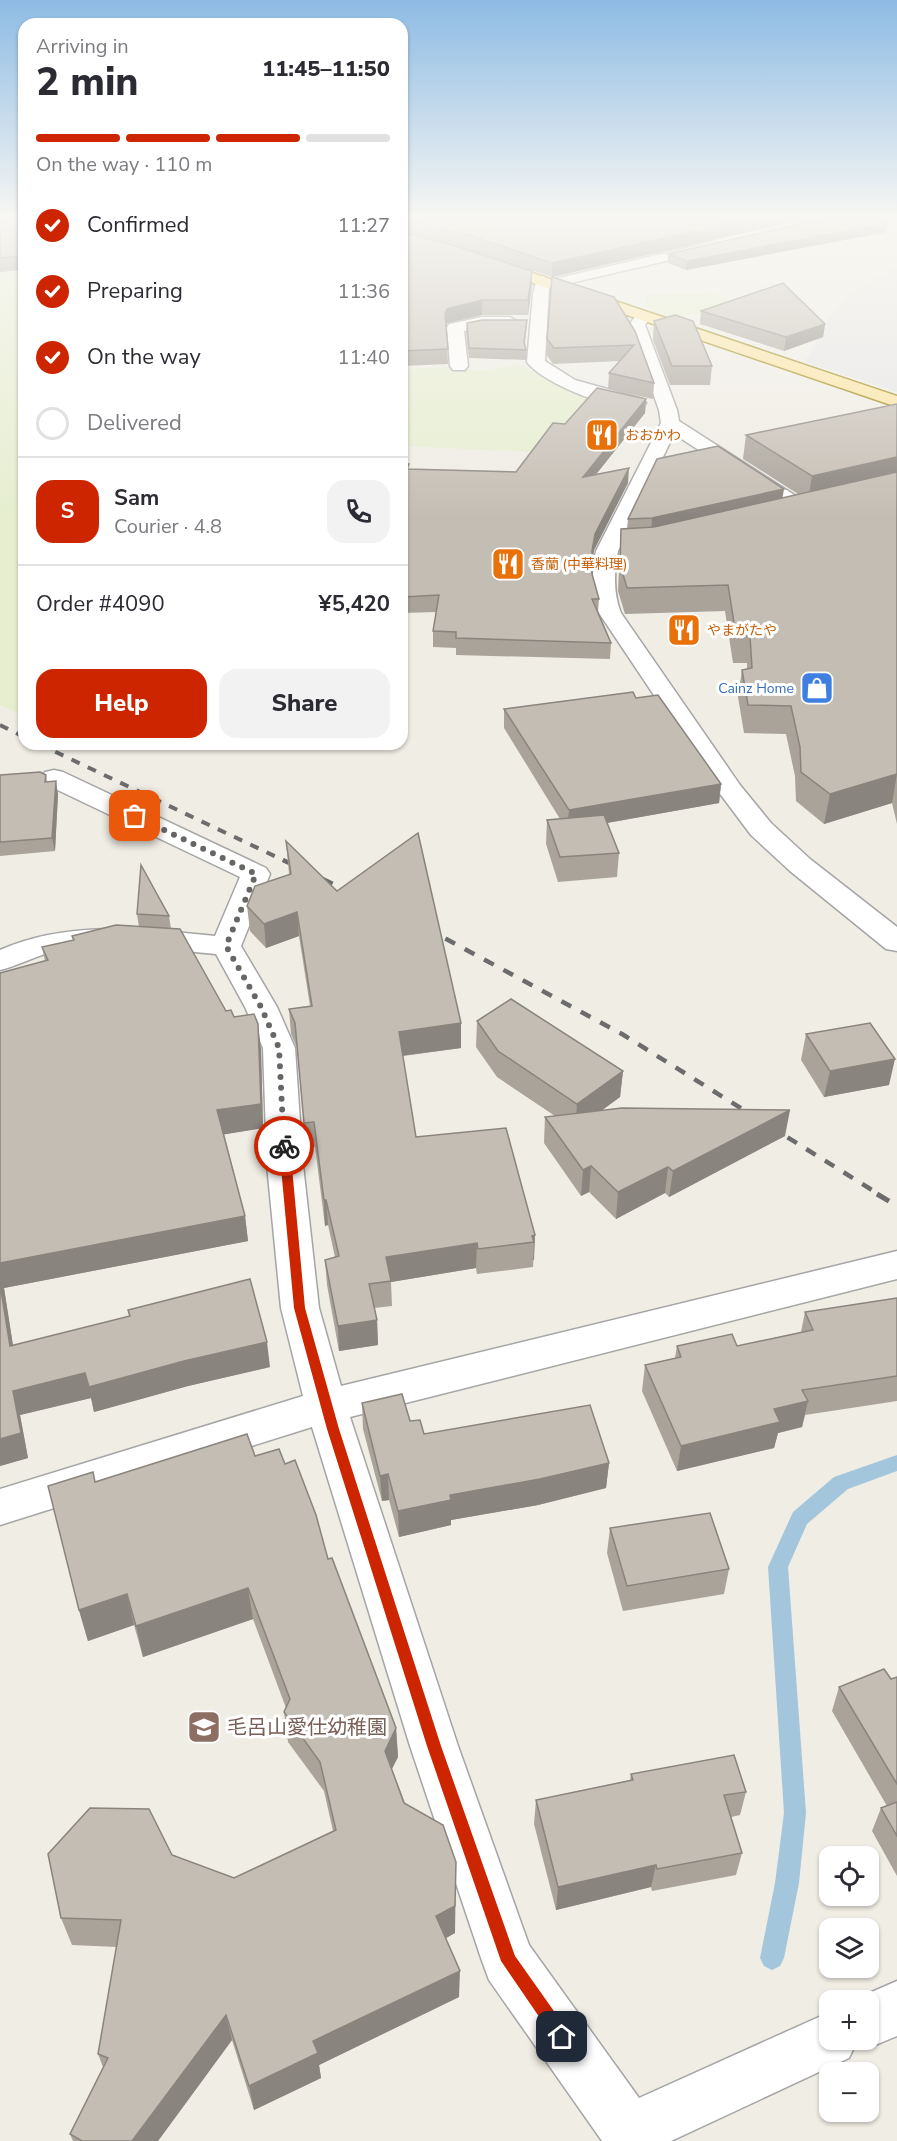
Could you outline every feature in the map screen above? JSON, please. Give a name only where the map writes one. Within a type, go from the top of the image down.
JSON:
[{"type":"main road","points":[[650,318],[897,402]]},
{"type":"street","points":[[539,318],[536,362],[555,378],[669,416],[816,508],[784,516]]},
{"type":"street","points":[[643,318],[637,325],[669,416],[619,546],[603,571],[605,601],[610,613],[731,791],[760,829],[897,942]]},
{"type":"street","points":[[459,366],[456,328],[482,322],[538,322]]},
{"type":"street","points":[[54,777],[256,874],[226,946]]},
{"type":"street","points":[[0,961],[21,950],[58,941],[126,938],[226,946]]},
{"type":"street","points":[[226,946],[261,1007],[279,1048],[285,1166],[300,1308],[326,1406],[434,1746],[508,1961],[633,2136],[819,2044]]},
{"type":"street","points":[[0,1507],[326,1406],[897,1265]]},
{"type":"street","points":[[879,2016],[897,2008]]},
{"type":"green space","points":[[0,318],[18,318],[18,713],[0,705]]},
{"type":"green space","points":[[519,364],[543,378],[593,396],[533,452],[408,446],[408,369],[452,367],[481,371]]},
{"type":"shaded area","points":[[830,318],[897,318],[897,392],[805,362]]},
{"type":"building","points":[[408,318],[445,318],[448,349],[408,351]]},
{"type":"building","points":[[549,318],[627,318],[635,331],[654,383],[609,373],[634,345],[554,348],[547,339]]},
{"type":"building","points":[[665,318],[684,318],[693,321],[712,366],[672,366],[654,321]]},
{"type":"building","points":[[724,318],[819,318],[825,324],[786,337]]},
{"type":"building","points":[[482,320],[527,320],[524,342],[526,350],[469,348],[467,323]]},
{"type":"building","points":[[597,388],[646,399],[583,477],[629,468],[595,534],[592,551],[592,574],[599,599],[592,599],[611,643],[456,638],[456,632],[433,631],[439,595],[408,597],[408,469],[516,472],[553,423],[565,424]]},
{"type":"building","points":[[897,404],[897,457],[812,476],[746,435]]},
{"type":"building","points":[[718,446],[784,489],[652,518],[628,519],[657,459]]},
{"type":"building","points":[[897,472],[897,774],[830,794],[801,772],[800,747],[791,706],[748,705],[742,670],[752,668],[750,636],[736,635],[728,585],[627,588],[620,564],[621,529],[654,527]]},
{"type":"building","points":[[633,692],[636,698],[658,695],[721,784],[569,810],[504,709]]},
{"type":"building","points":[[40,772],[46,775],[45,782],[56,781],[52,838],[0,842],[0,775]]},
{"type":"building","points":[[604,815],[619,853],[560,857],[547,820]]},
{"type":"building","points":[[418,833],[461,1023],[399,1032],[416,1137],[506,1128],[535,1235],[532,1236],[534,1242],[478,1249],[477,1243],[386,1257],[391,1281],[369,1284],[377,1320],[338,1326],[325,1260],[339,1256],[326,1200],[324,1200],[314,1122],[304,1123],[295,1023],[289,1009],[312,1006],[297,912],[264,924],[247,906],[255,886],[291,874],[286,841],[337,891]]},
{"type":"building","points":[[141,865],[169,916],[137,914]]},
{"type":"building","points":[[116,925],[180,929],[226,1011],[231,1010],[234,1017],[254,1014],[258,1024],[261,1104],[217,1110],[245,1216],[0,1263],[0,973],[48,960],[42,947],[74,940],[72,936]]},
{"type":"building","points":[[511,999],[623,1071],[577,1104],[498,1051],[477,1021]]},
{"type":"building","points":[[870,1023],[895,1059],[830,1071],[806,1034]]},
{"type":"building","points":[[622,1108],[790,1110],[673,1171],[668,1167],[618,1192],[591,1166],[583,1170],[545,1117]]},
{"type":"building","points":[[250,1279],[267,1342],[184,1361],[89,1387],[85,1373],[13,1391],[21,1433],[0,1439],[0,1284],[10,1346],[130,1316],[128,1310]]},
{"type":"building","points":[[897,1298],[897,1376],[802,1390],[808,1401],[774,1409],[780,1422],[681,1446],[645,1365],[681,1357],[677,1346],[732,1334],[737,1346],[813,1330],[805,1312]]},
{"type":"building","points":[[402,1394],[410,1421],[420,1420],[424,1434],[590,1405],[609,1463],[540,1479],[450,1495],[451,1500],[398,1511],[388,1474],[380,1476],[362,1403]]},
{"type":"building","points":[[247,1434],[255,1456],[279,1449],[285,1464],[295,1460],[316,1515],[328,1559],[332,1558],[396,1728],[385,1751],[404,1803],[443,1825],[456,1862],[455,1906],[436,1916],[460,1971],[313,2041],[318,2053],[249,2086],[226,2015],[132,2141],[82,2141],[70,2134],[108,2058],[98,2054],[121,1920],[61,1918],[48,1854],[90,1808],[149,1809],[172,1855],[234,1878],[336,1830],[320,1762],[284,1712],[290,1699],[248,1588],[136,1626],[127,1594],[79,1610],[48,1486],[93,1472],[95,1482]]},
{"type":"building","points":[[710,1513],[729,1569],[627,1586],[610,1528]]},
{"type":"building","points":[[884,1669],[891,1679],[897,1677],[897,1784],[839,1687]]},
{"type":"building","points":[[734,1755],[746,1792],[724,1795],[742,1853],[657,1869],[656,1865],[558,1887],[536,1800],[633,1780],[631,1774]]},
{"type":"building","points":[[897,1802],[897,1836],[881,1808]]},
{"type":"waterway","points":[[772,1958],[787,1883],[795,1813],[778,1567],[800,1518],[841,1483],[897,1463]]},
{"type":"railway","points":[[0,725],[18,734]]},
{"type":"railway","points":[[52,750],[287,862]]},
{"type":"railway","points":[[283,860],[356,895]]},
{"type":"railway","points":[[426,928],[622,1034],[880,1195]]},
{"type":"railway","points":[[877,1194],[897,1206]]},
{"type":"way so far","points":[[135,816],[256,874],[226,946],[261,1007],[279,1048],[284,1146]]},
{"type":"place","name":"おおかわ","points":[[602,435]]},
{"type":"place","name":"香蘭 (中華料理)","points":[[508,564]]},
{"type":"place","name":"やまがたや","points":[[684,630]]},
{"type":"place","name":"Cainz Home","points":[[817,688]]},
{"type":"place","name":"毛呂山愛仕幼稚園","points":[[204,1727]]},
{"type":"route","points":[[284,1146],[300,1308],[333,1429],[434,1746],[508,1961],[562,2037]]}]
